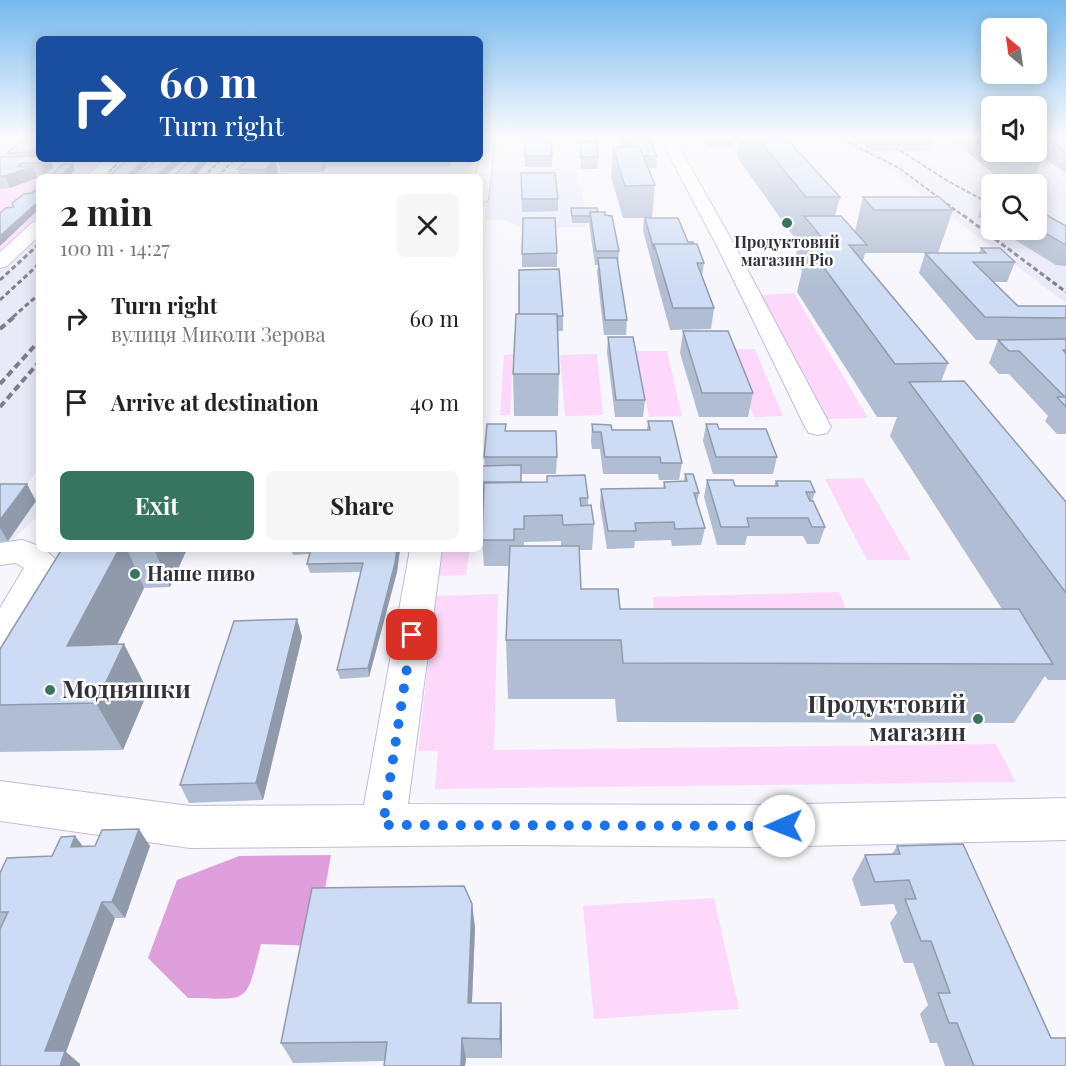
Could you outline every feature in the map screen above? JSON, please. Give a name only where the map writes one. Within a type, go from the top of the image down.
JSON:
[{"type":"street","points":[[694,186],[728,248],[818,427]]},
{"type":"street","points":[[0,262],[36,229]]},
{"type":"street","points":[[0,554],[22,551],[43,565],[0,638]]},
{"type":"street","points":[[383,825],[426,552]]},
{"type":"street","points":[[0,801],[190,827],[761,826],[1066,819]]},
{"type":"shaded area","points":[[0,186],[36,186],[36,229],[0,262]]},
{"type":"shaded area","points":[[488,186],[580,186],[586,211],[585,227],[526,228],[505,220],[485,220]]},
{"type":"shaded area","points":[[910,186],[981,186],[981,239]]},
{"type":"shaded area","points":[[1047,186],[1066,186],[1066,303],[982,240],[1047,240]]},
{"type":"shaded area","points":[[36,195],[36,472],[20,494],[36,494],[36,517],[11,542],[0,545],[0,219]]},
{"type":"shaded area","points":[[794,293],[868,418],[827,419],[761,295]]},
{"type":"shaded area","points":[[727,349],[755,349],[783,416],[754,417]]},
{"type":"shaded area","points":[[635,351],[667,351],[682,416],[649,417]]},
{"type":"shaded area","points":[[513,354],[510,415],[500,415],[504,355]]},
{"type":"shaded area","points":[[597,354],[603,415],[565,416],[560,355]]},
{"type":"shaded area","points":[[863,478],[911,560],[867,560],[825,479]]},
{"type":"shaded area","points":[[441,552],[470,552],[466,575],[438,576]]},
{"type":"shaded area","points":[[839,592],[850,619],[655,624],[653,597]]},
{"type":"shaded area","points":[[498,594],[494,750],[996,744],[1016,782],[435,789],[438,751],[418,751],[436,596]]},
{"type":"shaded area","points":[[331,855],[315,946],[261,944],[252,979],[242,995],[224,999],[188,998],[148,958],[177,880],[239,856]]},
{"type":"shaded area","points":[[714,898],[739,1009],[594,1019],[583,906]]},
{"type":"building","points":[[521,186],[556,186],[558,199],[522,199]]},
{"type":"building","points":[[797,186],[830,186],[840,197],[806,197]]},
{"type":"building","points":[[36,190],[36,204],[0,236],[0,213],[6,208],[14,207],[12,203],[24,194],[32,193]]},
{"type":"building","points":[[863,197],[939,197],[953,210],[874,210]]},
{"type":"building","points":[[571,208],[597,208],[598,212],[590,212],[590,216],[572,216]]},
{"type":"building","points":[[590,212],[605,212],[605,215],[612,216],[619,251],[596,251]]},
{"type":"building","points":[[1047,215],[1066,226],[1066,245],[1047,234]]},
{"type":"building","points":[[804,216],[841,216],[867,245],[849,245],[948,363],[895,364],[808,246],[828,245]]},
{"type":"building","points":[[523,218],[555,218],[557,253],[522,254]]},
{"type":"building","points":[[645,218],[678,218],[688,242],[694,244],[654,244],[654,250]]},
{"type":"building","points":[[654,244],[697,244],[704,263],[697,263],[714,308],[673,308]]},
{"type":"building","points":[[981,248],[1000,248],[1015,262],[973,262],[1018,306],[1066,306],[1066,318],[985,317],[925,253],[986,253]]},
{"type":"building","points":[[598,258],[617,258],[627,320],[605,320]]},
{"type":"building","points":[[559,269],[563,316],[519,314],[519,270]]},
{"type":"building","points":[[516,314],[557,314],[559,374],[513,374]]},
{"type":"building","points":[[683,331],[728,331],[753,393],[702,393]]},
{"type":"building","points":[[608,337],[633,337],[645,400],[616,400]]},
{"type":"building","points":[[1066,339],[1066,350],[1063,350],[1066,354],[1066,407],[1057,397],[1065,397],[1019,351],[1009,351],[998,340]]},
{"type":"building","points":[[964,381],[1066,502],[1066,593],[909,382]]},
{"type":"building","points":[[648,421],[672,421],[682,463],[661,463],[660,457],[605,457],[601,432],[593,432],[592,424],[611,425],[612,430],[650,430]]},
{"type":"building","points":[[487,424],[506,424],[505,431],[556,431],[557,457],[484,457]]},
{"type":"building","points":[[706,424],[717,424],[719,429],[766,429],[777,457],[716,457]]},
{"type":"building","points":[[521,465],[521,482],[483,482],[483,466]]},
{"type":"building","points":[[685,474],[693,474],[699,493],[694,493],[705,528],[675,529],[674,522],[635,523],[636,531],[608,531],[601,489],[665,488],[664,482],[687,481]]},
{"type":"building","points":[[585,475],[588,498],[580,498],[581,506],[591,505],[594,524],[563,525],[562,515],[524,516],[524,529],[514,529],[514,540],[483,540],[484,483],[547,482],[547,476]]},
{"type":"building","points":[[707,480],[733,480],[735,486],[778,486],[776,481],[810,481],[815,492],[806,492],[810,501],[813,501],[825,527],[812,527],[808,518],[747,518],[749,527],[721,527]]},
{"type":"building","points":[[0,484],[27,484],[0,520]]},
{"type":"building","points":[[510,546],[579,546],[581,589],[618,589],[620,609],[1019,609],[1053,664],[623,663],[621,640],[506,640]]},
{"type":"building","points":[[60,552],[117,552],[67,646],[124,644],[96,703],[0,705],[0,649]]},
{"type":"building","points":[[310,552],[397,552],[368,668],[337,670],[363,563],[307,564]]},
{"type":"building","points":[[297,619],[256,783],[180,785],[234,621]]},
{"type":"building","points":[[139,829],[112,902],[102,902],[45,1051],[65,1051],[60,1066],[0,1066],[0,929],[8,912],[0,912],[0,873],[7,858],[52,856],[61,837],[75,836],[71,847],[95,846],[102,830]]},
{"type":"building","points":[[963,844],[1051,1038],[1066,1038],[1066,1066],[974,1066],[957,1023],[949,1023],[938,993],[950,993],[931,941],[921,941],[905,899],[916,899],[909,880],[875,882],[865,855],[900,854],[897,846]]},
{"type":"building","points":[[464,886],[472,904],[468,1003],[501,1003],[500,1039],[462,1038],[461,1066],[384,1066],[387,1042],[281,1043],[312,888]]},
{"type":"railway","points":[[923,186],[965,217]]},
{"type":"railway","points":[[957,186],[981,199]]},
{"type":"railway","points":[[963,215],[1066,292]]},
{"type":"railway","points":[[0,280],[36,247]]},
{"type":"railway","points":[[0,300],[36,267]]},
{"type":"railway","points":[[13,317],[36,297]]},
{"type":"railway","points":[[0,329],[15,316]]},
{"type":"railway","points":[[0,384],[36,344]]},
{"type":"railway","points":[[0,407],[36,365]]},
{"type":"place","name":"Продуктовий магазин Ріо","points":[[787,223]]},
{"type":"place","name":"Наше пиво","points":[[135,574]]},
{"type":"place","name":"Модняшки","points":[[50,690]]},
{"type":"place","name":"Продуктовий магазин","points":[[978,719]]},
{"type":"route","points":[[412,635],[383,825],[784,826]]}]
